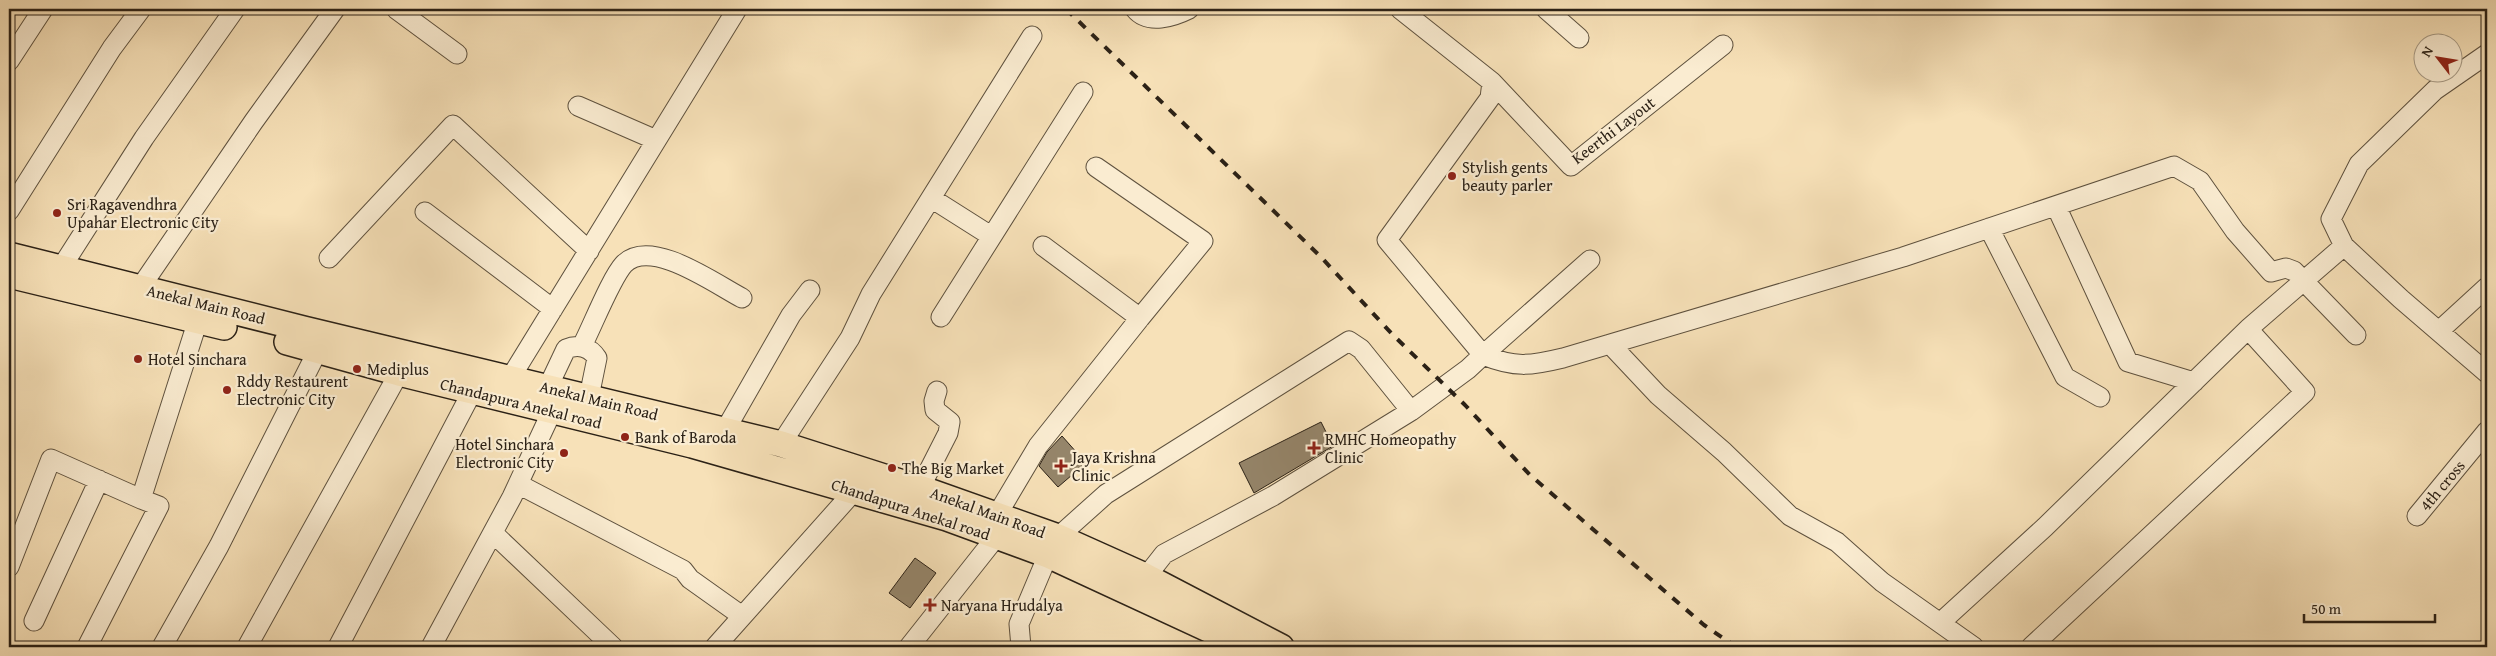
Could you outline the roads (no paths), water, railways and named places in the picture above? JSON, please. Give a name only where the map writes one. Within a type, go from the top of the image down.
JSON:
[{"type":"main road","name":"Anekal Main Road","points":[[9,255],[140,288],[550,399],[589,397],[719,441],[782,444],[920,488],[997,526],[1053,546],[1281,647]]},
{"type":"main road","name":"Chandapura Anekal road","points":[[9,275],[198,320],[318,350],[399,373],[473,390],[507,388]]},
{"type":"main road","name":"Chandapura Anekal road","points":[[550,399],[719,441],[855,490],[947,518],[997,526]]},
{"type":"main road","points":[[1140,585],[1247,647]]},
{"type":"street","points":[[9,61],[43,9]]},
{"type":"street","points":[[9,211],[112,48],[141,9]]},
{"type":"street","points":[[60,268],[144,138],[234,9]]},
{"type":"street","points":[[140,288],[254,121],[335,9]]},
{"type":"street","points":[[396,9],[457,54]]},
{"type":"street","points":[[507,388],[553,309],[737,9]]},
{"type":"street","points":[[1134,9],[1152,18],[1172,18],[1189,9]]},
{"type":"street","name":"Keerthi Layout","points":[[1400,9],[1491,90],[1571,166],[1723,45]]},
{"type":"street","points":[[1546,9],[1579,38]]},
{"type":"street","points":[[782,444],[850,338],[871,294],[1032,36]]},
{"type":"street","points":[[2487,54],[2435,90],[2359,164],[2331,219],[2344,246],[2487,373]]},
{"type":"street","points":[[1491,90],[1387,240],[1484,355],[1502,363],[1520,366],[1535,365],[1610,344],[1903,257],[2174,166],[2200,181],[2235,230],[2271,272],[2286,268],[2294,271],[2356,335]]},
{"type":"street","points":[[941,317],[1083,92]]},
{"type":"street","points":[[578,106],[656,140]]},
{"type":"street","points":[[329,258],[453,126],[589,251]]},
{"type":"street","points":[[910,647],[997,526],[1038,446],[1203,241],[1096,167]]},
{"type":"street","points":[[931,198],[991,236]]},
{"type":"street","points":[[2056,206],[2128,362],[2194,382]]},
{"type":"street","points":[[424,212],[553,309]]},
{"type":"street","points":[[1988,228],[2065,377],[2100,397]]},
{"type":"street","points":[[1043,246],[1140,318]]},
{"type":"street","points":[[1940,623],[2031,540],[2248,329],[2344,246]]},
{"type":"street","points":[[582,346],[619,269],[634,256],[652,255],[679,264],[742,298]]},
{"type":"street","points":[[1140,585],[1164,554],[1273,496],[1410,411],[1468,369],[1590,260]]},
{"type":"street","points":[[2439,331],[2487,287]]},
{"type":"street","points":[[719,441],[791,315],[810,290]]},
{"type":"street","points":[[141,499],[198,320]]},
{"type":"street","points":[[2031,647],[2305,392],[2248,329]]},
{"type":"street","points":[[1021,647],[1020,624],[1053,546],[1106,494],[1349,341],[1361,350],[1410,411]]},
{"type":"street","points":[[1610,344],[1658,395],[1724,452],[1790,516],[1838,542],[1882,582],[1974,647]]},
{"type":"street","points":[[431,647],[518,484],[550,399],[566,349],[582,346],[593,352],[597,358],[589,397]]},
{"type":"street","points":[[162,647],[219,546],[318,350]]},
{"type":"street","points":[[247,647],[399,373]]},
{"type":"street","points":[[338,647],[473,390]]},
{"type":"street","points":[[920,488],[950,422],[935,410],[937,391]]},
{"type":"street","name":"4th cross","points":[[2417,516],[2487,431]]},
{"type":"street","points":[[9,567],[52,459],[160,506],[87,647]]},
{"type":"street","points":[[34,621],[99,480]]},
{"type":"street","points":[[518,484],[683,570],[690,579],[742,616]]},
{"type":"street","points":[[715,647],[855,490]]},
{"type":"street","points":[[493,533],[613,647]]},
{"type":"railway","points":[[1066,9],[1321,257],[1392,334],[1465,405],[1530,475],[1704,625],[1736,647]]},
{"type":"place","name":"Stylish gents beauty parler","points":[[1452,176]]},
{"type":"place","name":"Sri Ragavendhra Upahar Electronic City","points":[[57,213]]},
{"type":"place","name":"Hotel Sinchara","points":[[138,359]]},
{"type":"place","name":"Mediplus","points":[[357,369]]},
{"type":"place","name":"Rddy Restaurent Electronic City","points":[[227,390]]},
{"type":"place","name":"Bank of Baroda","points":[[625,437]]},
{"type":"place","name":"RMHC Homeopathy Clinic","points":[[1314,448]]},
{"type":"place","name":"Hotel Sinchara Electronic City","points":[[564,453]]},
{"type":"place","name":"Jaya Krishna Clinic","points":[[1061,466]]},
{"type":"place","name":"The Big Market","points":[[892,468]]},
{"type":"place","name":"Naryana Hrudalya","points":[[930,605]]}]
